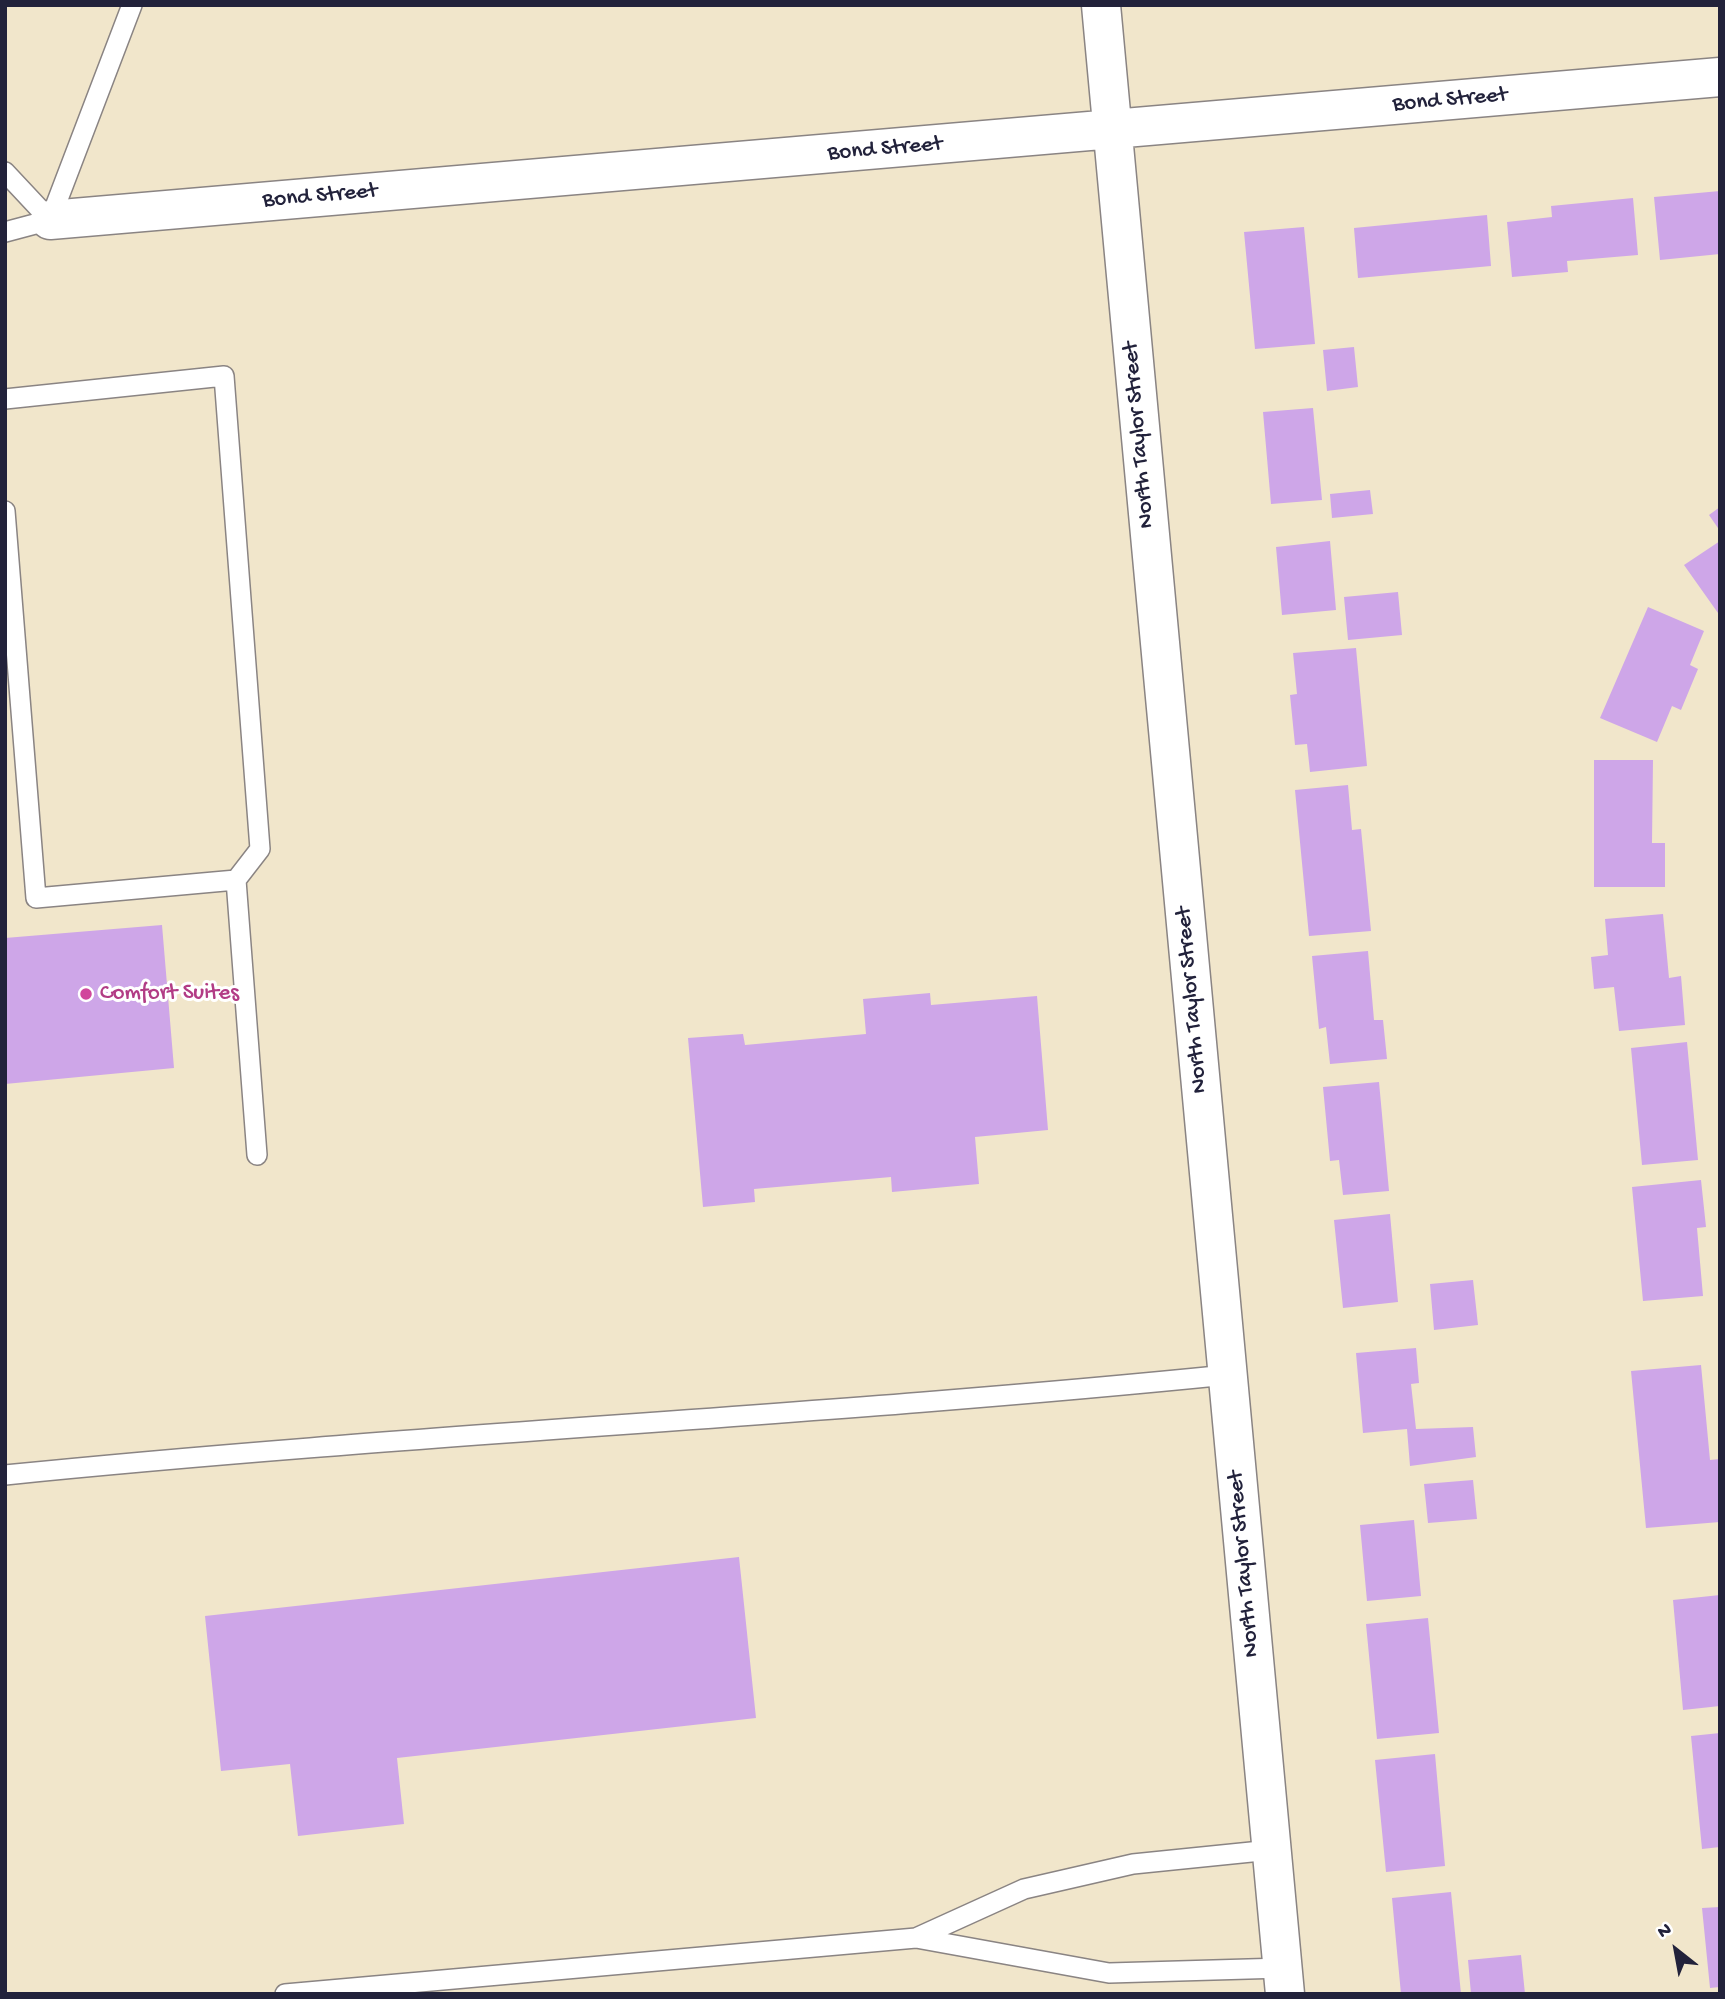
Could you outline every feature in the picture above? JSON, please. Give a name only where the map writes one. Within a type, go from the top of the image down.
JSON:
[{"type":"street","name":"North Taylor Street","points":[[1101,5],[1284,1981]]},
{"type":"street","name":"Bond Street","points":[[50,220],[1720,77]]},
{"type":"lane","points":[[50,220],[132,5]]},
{"type":"lane","points":[[5,172],[50,220]]},
{"type":"lane","points":[[5,232],[50,220]]},
{"type":"lane","points":[[5,399],[224,376],[260,849],[236,880],[257,1155]]},
{"type":"lane","points":[[5,511],[36,898],[236,880]]},
{"type":"lane","points":[[5,1475],[370,1443],[1044,1394],[1227,1375]]},
{"type":"lane","points":[[916,1938],[1024,1889],[1133,1864],[1272,1850]]},
{"type":"lane","points":[[285,1994],[916,1938],[1110,1973],[1284,1981]]},
{"type":"building","points":[[1720,191],[1720,254],[1660,260],[1654,197]]},
{"type":"building","points":[[1633,198],[1638,255],[1567,261],[1568,272],[1512,277],[1507,222],[1552,217],[1551,206]]},
{"type":"building","points":[[1487,215],[1491,266],[1358,278],[1354,228]]},
{"type":"building","points":[[1304,227],[1315,344],[1255,349],[1244,232]]},
{"type":"building","points":[[1354,347],[1358,387],[1327,391],[1323,350]]},
{"type":"building","points":[[1313,408],[1322,500],[1271,504],[1263,412]]},
{"type":"building","points":[[1370,490],[1373,514],[1332,518],[1330,494]]},
{"type":"building","points":[[1720,507],[1720,531],[1709,515]]},
{"type":"building","points":[[1330,541],[1336,610],[1282,615],[1276,547]]},
{"type":"building","points":[[1720,541],[1720,612],[1718,613],[1684,565]]},
{"type":"building","points":[[1398,592],[1402,635],[1348,640],[1344,597]]},
{"type":"building","points":[[1648,607],[1704,631],[1690,665],[1698,669],[1681,710],[1672,706],[1657,742],[1600,718]]},
{"type":"building","points":[[1356,648],[1367,766],[1310,772],[1307,744],[1295,745],[1290,695],[1297,694],[1293,653]]},
{"type":"building","points":[[1594,760],[1653,760],[1652,843],[1665,843],[1665,887],[1594,887]]},
{"type":"building","points":[[1348,785],[1352,830],[1361,829],[1371,931],[1309,936],[1295,790]]},
{"type":"building","points":[[1663,914],[1669,978],[1681,976],[1685,1025],[1619,1031],[1614,987],[1594,989],[1591,957],[1608,955],[1605,919]]},
{"type":"building","name":"Comfort Suites","points":[[162,925],[174,1068],[5,1084],[5,938]]},
{"type":"building","points":[[1368,951],[1374,1020],[1383,1020],[1387,1059],[1330,1064],[1326,1027],[1319,1029],[1312,956]]},
{"type":"building","points":[[930,993],[931,1005],[1037,996],[1048,1130],[975,1137],[979,1184],[892,1192],[891,1177],[754,1189],[755,1202],[703,1207],[688,1038],[743,1034],[745,1045],[866,1034],[863,999]]},
{"type":"building","points":[[1687,1042],[1698,1160],[1642,1165],[1631,1048]]},
{"type":"building","points":[[1379,1082],[1389,1191],[1343,1195],[1339,1160],[1330,1161],[1323,1087]]},
{"type":"building","points":[[1701,1180],[1706,1227],[1697,1228],[1703,1296],[1643,1301],[1632,1187]]},
{"type":"building","points":[[1390,1214],[1398,1302],[1343,1308],[1334,1220]]},
{"type":"building","points":[[1473,1280],[1478,1325],[1434,1330],[1430,1284]]},
{"type":"building","points":[[1416,1348],[1419,1383],[1411,1384],[1416,1429],[1473,1427],[1476,1457],[1410,1466],[1407,1429],[1363,1433],[1356,1353]]},
{"type":"building","points":[[1701,1365],[1710,1460],[1720,1459],[1720,1522],[1646,1528],[1631,1371]]},
{"type":"building","points":[[1473,1480],[1477,1519],[1428,1523],[1424,1484]]},
{"type":"building","points":[[1414,1520],[1421,1596],[1367,1601],[1360,1525]]},
{"type":"building","points":[[739,1557],[756,1718],[397,1758],[404,1824],[298,1836],[290,1764],[221,1771],[205,1616]]},
{"type":"building","points":[[1720,1595],[1720,1706],[1683,1710],[1673,1600]]},
{"type":"building","points":[[1428,1618],[1439,1733],[1377,1739],[1366,1624]]},
{"type":"building","points":[[1720,1733],[1720,1847],[1702,1849],[1691,1736]]},
{"type":"building","points":[[1435,1754],[1445,1866],[1386,1872],[1375,1760]]},
{"type":"building","points":[[1451,1892],[1461,1994],[1401,1994],[1392,1898]]},
{"type":"building","points":[[1720,1907],[1720,1987],[1710,1988],[1702,1908]]},
{"type":"building","points":[[1521,1955],[1525,1994],[1471,1994],[1468,1960]]},
{"type":"place","name":"Comfort Suites","points":[[86,994]]}]
